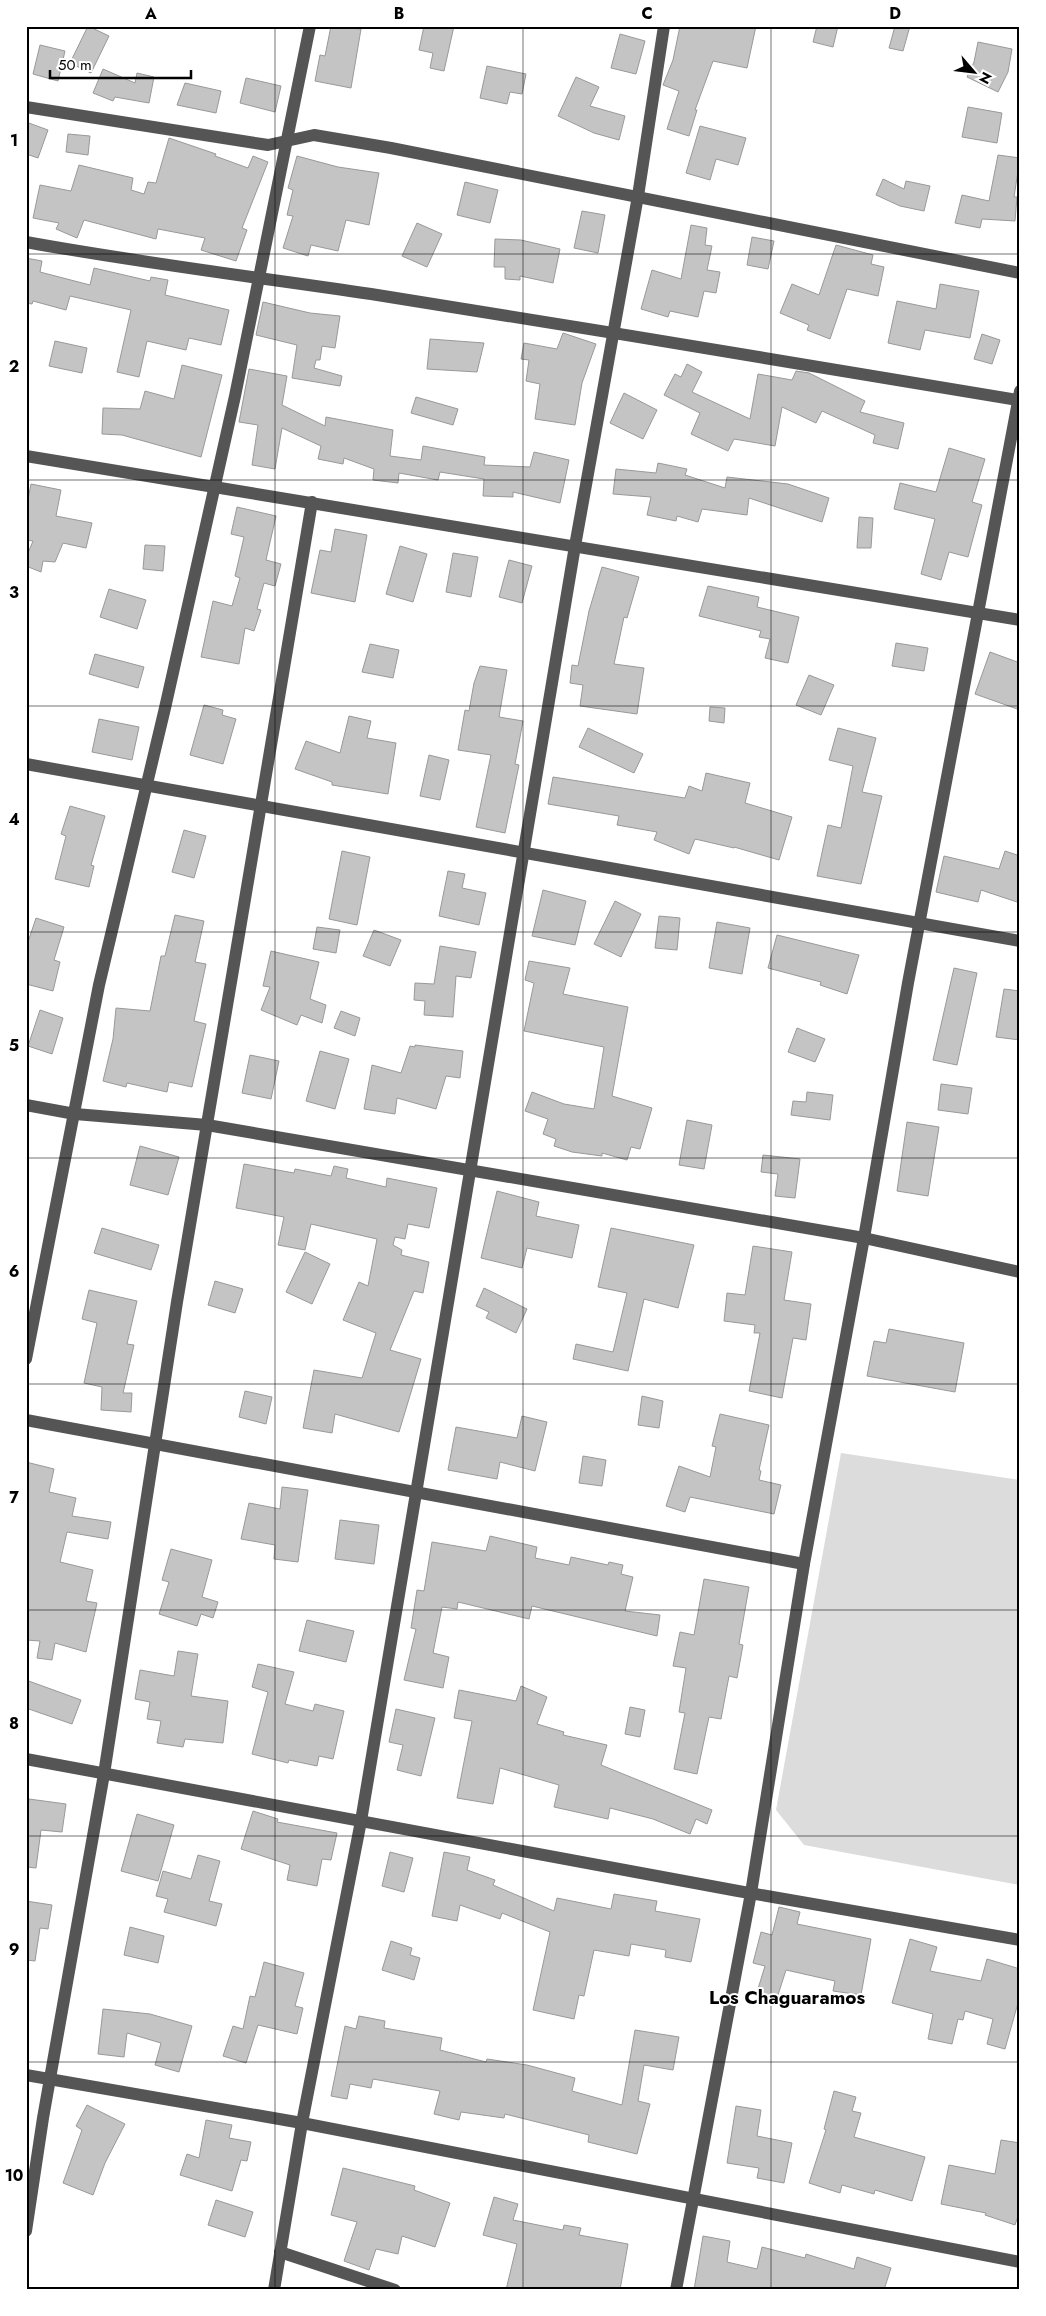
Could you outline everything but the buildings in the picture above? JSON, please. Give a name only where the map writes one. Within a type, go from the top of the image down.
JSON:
[{"type":"street","points":[[26,1359],[99,985],[214,487],[310,26]]},
{"type":"street","points":[[274,2290],[302,2123],[361,1821],[575,546],[638,196],[664,26]]},
{"type":"street","points":[[26,107],[268,145],[314,135],[638,196],[1020,273]]},
{"type":"street","points":[[26,242],[178,268],[259,277],[1019,396],[920,924],[804,1564],[751,1893],[676,2290]]},
{"type":"street","points":[[26,456],[1020,620]]},
{"type":"street","points":[[26,2231],[50,2079],[104,1774],[207,1125],[312,502]]},
{"type":"street","points":[[26,764],[1020,942]]},
{"type":"street","points":[[26,1105],[75,1114],[207,1125],[470,1172],[864,1238],[1020,1272]]},
{"type":"street","points":[[26,1420],[804,1564]]},
{"type":"street","points":[[26,1760],[751,1893],[1020,1940]]},
{"type":"street","points":[[26,2076],[302,2123],[1020,2262]]},
{"type":"street","points":[[280,2252],[395,2290]]},
{"type":"shaded area","points":[[841,1453],[1020,1480],[1020,1885],[804,1845],[776,1810]]},
{"type":"district","name":"Los Chaguaramos","points":[[787,1997]]}]
